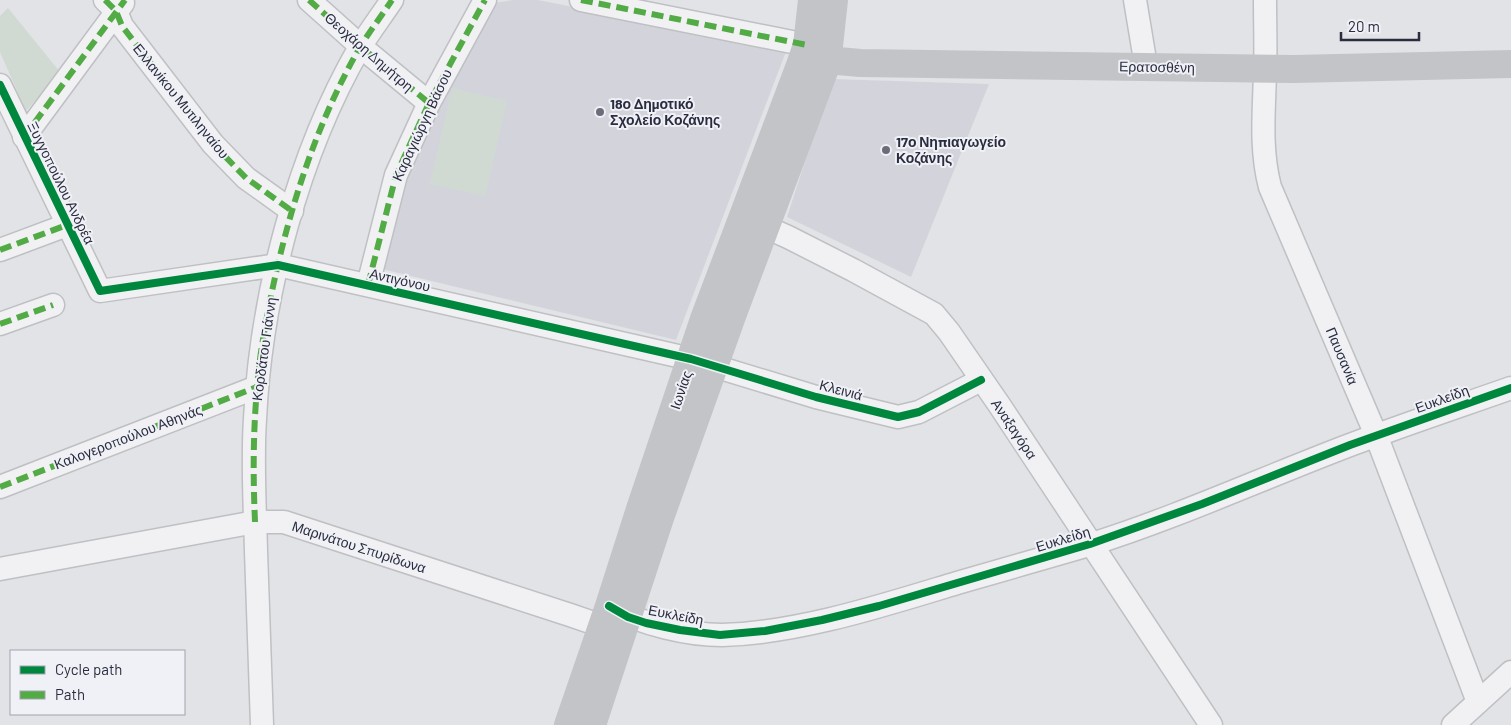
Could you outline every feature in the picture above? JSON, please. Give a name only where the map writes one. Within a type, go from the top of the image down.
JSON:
[{"type":"main road","name":"Ιωνίας","points":[[592,725],[640,509],[703,362],[754,222],[813,103],[817,50],[812,0]]},
{"type":"main road","name":"Ιωνίας","points":[[817,50],[834,0]]},
{"type":"main road","name":"Ερατοσθένη","points":[[817,50],[838,61],[860,63],[1266,68],[1511,64]]},
{"type":"main road","name":"Ιωνίας","points":[[568,725],[615,621]]},
{"type":"street","name":"Θεοχάρη Δημήτρη","points":[[309,0],[429,103]]},
{"type":"street","name":"Κορδάτου Γιάννη","points":[[262,725],[253,474],[257,387],[264,333],[278,265],[292,211],[326,114],[361,45],[392,0]]},
{"type":"street","name":"Καραγιώργη Βάσου","points":[[368,286],[396,175],[429,103],[485,0]]},
{"type":"street","points":[[581,0],[817,50]]},
{"type":"street","points":[[1135,0],[1146,66]]},
{"type":"street","name":"Παυσανία","points":[[1265,0],[1266,68],[1263,142],[1265,166],[1270,187],[1376,435],[1478,702]]},
{"type":"street","points":[[24,136],[115,4]]},
{"type":"street","name":"Ελλανίκου Μυτιληναίου","points":[[115,4],[122,26],[213,144],[246,178],[292,211]]},
{"type":"street","name":"Ξυγγοπούλου Ανδρέα","points":[[0,85],[100,291]]},
{"type":"street","name":"Αναξαγόρα","points":[[754,222],[886,287],[934,314],[949,332],[980,380],[1000,406],[1210,725]]},
{"type":"street","points":[[0,250],[67,224]]},
{"type":"street","name":"Αντιγόνου","points":[[100,291],[278,265],[703,362]]},
{"type":"street","points":[[0,324],[53,305]]},
{"type":"street","name":"Κλεινιά","points":[[703,362],[816,397],[898,417],[919,412],[980,380]]},
{"type":"street","name":"Καλογεροπούλου Αθηνάς","points":[[0,487],[257,387]]},
{"type":"street","name":"Ευκλείδη","points":[[615,621],[646,623],[720,635],[765,631],[879,606],[1090,544],[1202,504],[1376,435],[1511,388]]},
{"type":"street","name":"Μαρινάτου Σπυρίδωνα","points":[[0,569],[255,522],[284,522],[615,621]]},
{"type":"street","points":[[1453,725],[1511,672]]},
{"type":"shaded area","name":"18ο Δημοτικό Σχολείο Κοζάνης","points":[[513,0],[538,0],[787,49],[676,340],[382,269],[406,175],[494,3]]},
{"type":"shaded area","points":[[8,8],[60,72],[26,111],[0,52],[0,16]]},
{"type":"shaded area","name":"17ο Νηπιαγωγείο Κοζάνης","points":[[832,79],[989,84],[911,277],[787,217]]},
{"type":"shaded area","points":[[452,88],[507,101],[485,196],[430,184]]},
{"type":"marked path","points":[[105,0],[116,11],[122,26],[213,144],[246,178],[292,211]]},
{"type":"marked path","points":[[24,137],[125,0]]},
{"type":"marked path","points":[[309,0],[366,51],[429,103]]},
{"type":"marked path","points":[[255,522],[254,439],[259,366],[264,330],[286,231],[295,199],[330,106],[360,47],[392,0]]},
{"type":"marked path","points":[[368,285],[396,175],[429,103],[485,0]]},
{"type":"marked path","points":[[581,0],[807,45]]},
{"type":"marked path","points":[[0,250],[67,225]]},
{"type":"marked path","points":[[0,324],[53,305]]},
{"type":"marked path","points":[[0,487],[257,387]]},
{"type":"cycle path","points":[[0,85],[100,291],[278,265],[691,359],[816,397],[898,417],[919,412],[981,380]]},
{"type":"cycle path","points":[[609,606],[628,617],[646,623],[720,635],[765,631],[822,620],[879,606],[1090,544],[1202,504],[1350,445],[1511,388]]},
{"type":"place","name":"18ο Δημοτικό Σχολείο Κοζάνης","points":[[600,112]]},
{"type":"place","name":"17ο Νηπιαγωγείο Κοζάνης","points":[[886,150]]}]
